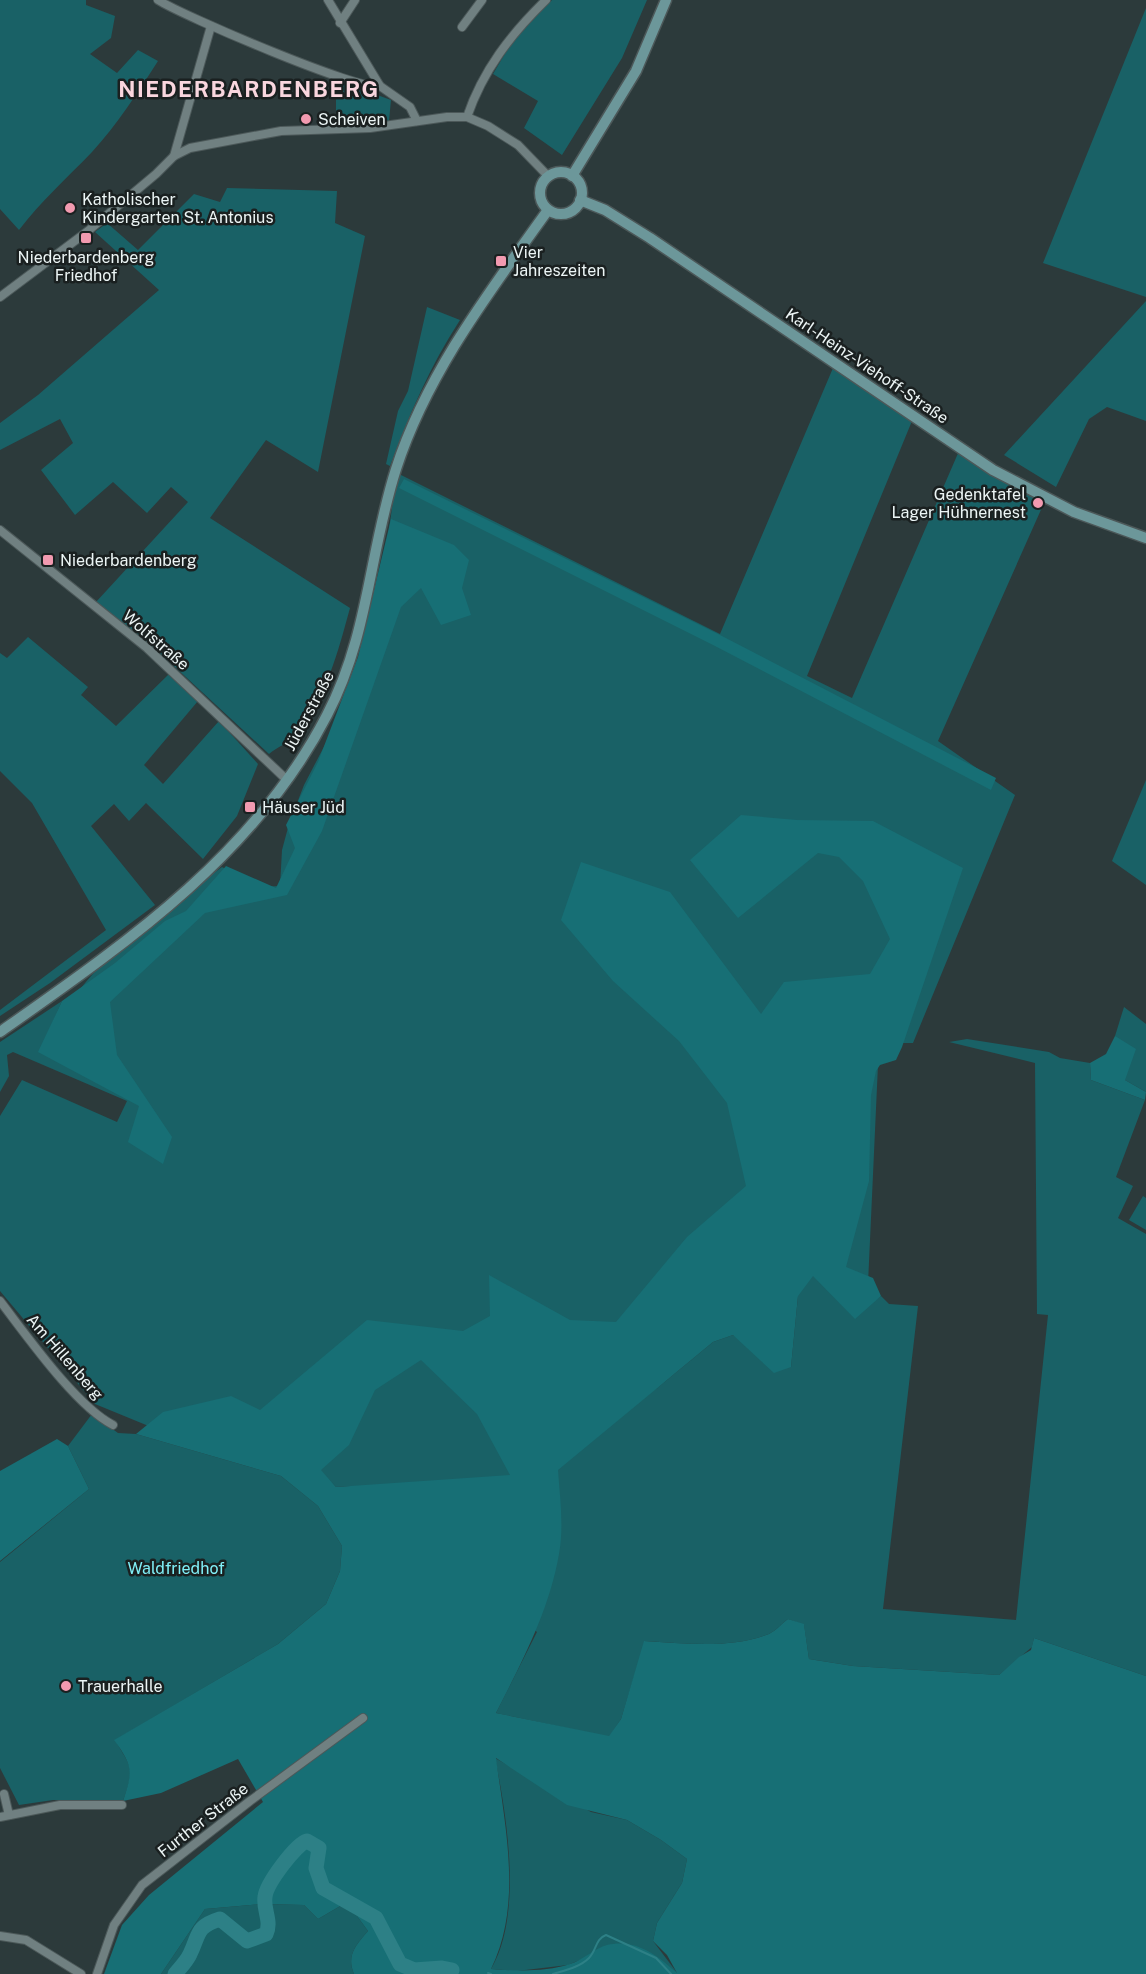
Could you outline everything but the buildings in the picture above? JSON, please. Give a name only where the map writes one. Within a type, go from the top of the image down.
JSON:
[{"type":"main road","points":[[572,176],[636,71],[666,0]]},
{"type":"main road","points":[[560,172],[572,176],[580,187],[580,200],[567,213],[548,210],[543,205],[540,193],[548,176],[560,172]]},
{"type":"main road","name":"Karl-Heinz-Viehoff-Straße","points":[[580,200],[605,210],[650,238],[993,470],[1074,512],[1146,538]]},
{"type":"main road","name":"Jüderstraße","points":[[0,1032],[159,917],[216,863],[287,780],[327,717],[354,656],[395,472],[420,408],[450,354],[548,210]]},
{"type":"street","points":[[158,0],[211,27],[368,87],[380,86]]},
{"type":"street","points":[[328,0],[380,86],[410,107],[417,122]]},
{"type":"street","points":[[340,23],[355,0]]},
{"type":"street","points":[[462,27],[482,0]]},
{"type":"street","points":[[467,117],[476,94],[504,44],[546,0]]},
{"type":"street","points":[[174,156],[211,27]]},
{"type":"street","points":[[0,297],[88,231],[174,156],[190,148],[281,131],[370,128],[447,117],[467,117],[488,126],[518,145],[548,176]]},
{"type":"street","name":"Wolfstraße","points":[[0,530],[147,648],[287,780]]},
{"type":"street","name":"Am Hillenberg","points":[[0,1301],[57,1374],[101,1419],[113,1425]]},
{"type":"street","name":"Further Straße","points":[[97,1974],[114,1924],[142,1885],[250,1801],[363,1718]]},
{"type":"street","points":[[4,1794],[9,1815]]},
{"type":"street","points":[[0,1817],[60,1805],[122,1805]]},
{"type":"street","points":[[0,1936],[26,1940],[81,1974]]},
{"type":"green space","points":[[0,0],[86,0],[86,5],[115,16],[111,38],[90,54],[117,73],[138,50],[158,61],[101,142],[45,199],[19,230],[0,209]]},
{"type":"green space","points":[[552,0],[647,0],[622,58],[562,155],[524,128],[538,101],[493,74],[513,40]]},
{"type":"green space","points":[[1146,8],[1146,297],[1043,263]]},
{"type":"green space","points":[[336,80],[391,100],[389,121],[336,121]]},
{"type":"green space","points":[[227,188],[337,191],[335,223],[365,236],[318,472],[266,440],[210,518],[350,608],[330,674],[315,706],[292,738],[269,754],[175,667],[96,602],[188,502],[171,487],[147,513],[113,482],[75,515],[41,470],[73,443],[60,419],[0,450],[0,423],[38,395],[159,290],[95,232],[107,223],[138,250],[194,194],[220,202]]},
{"type":"green space","points":[[1146,301],[1146,421],[1107,407],[1089,419],[1056,487],[1004,455]]},
{"type":"green space","points":[[427,307],[460,320],[421,391],[390,466],[386,464],[398,411],[408,391]]},
{"type":"green space","points":[[833,368],[912,421],[807,676],[852,698],[959,451],[1044,503],[938,741],[1015,795],[913,1043],[879,1043],[867,1306],[881,1296],[889,1304],[918,1306],[883,1609],[1016,1620],[1048,1315],[1037,1314],[1035,1063],[949,1042],[967,1039],[1049,1052],[1060,1058],[1090,1063],[1091,1080],[1145,1100],[1116,1177],[1133,1186],[1118,1218],[1146,1234],[1146,1676],[1034,1638],[1032,1647],[999,1675],[853,1666],[809,1659],[804,1625],[788,1619],[769,1634],[737,1642],[706,1644],[645,1641],[621,1719],[609,1737],[496,1713],[537,1632],[352,1486],[336,1487],[320,1470],[151,1427],[95,1404],[0,1291],[0,1116],[22,1080],[117,1122],[127,1101],[13,1052],[7,1055],[9,1076],[0,1092],[0,1042],[62,1001],[45,1039],[80,989],[104,962],[147,924],[222,867],[259,887],[280,886],[282,850],[289,824],[304,785],[352,693],[388,536],[397,473],[720,634]],"holes":[[[789,1272],[798,1296],[791,1367],[733,1335],[713,1342],[656,1389]]]},
{"type":"green space","points":[[28,637],[88,687],[81,695],[116,726],[169,674],[198,701],[144,765],[163,784],[219,721],[258,764],[237,816],[203,859],[146,803],[129,821],[114,804],[91,826],[155,905],[50,983],[0,1016],[0,1010],[106,930],[32,803],[0,771],[0,653],[7,658]]},
{"type":"green space","points":[[1146,780],[1146,885],[1112,861]]},
{"type":"green space","points":[[1124,1007],[1146,1024],[1146,1092],[1125,1080],[1115,1036]]},
{"type":"green space","points":[[1143,1196],[1146,1198],[1146,1230],[1129,1220]]},
{"type":"green space","name":"Waldfriedhof","points":[[92,1414],[118,1433],[136,1434],[281,1476],[318,1506],[342,1546],[340,1571],[326,1604],[278,1644],[115,1740],[130,1769],[123,1801],[53,1800],[19,1805],[0,1768],[0,1562],[89,1489],[68,1446]]},
{"type":"green space","points":[[495,1758],[591,1812],[627,1820],[687,1859],[682,1883],[657,1923],[653,1941],[678,1974],[587,1957],[568,1965],[517,1971],[491,1969],[501,1947],[507,1922],[509,1894],[507,1836]]},
{"type":"green space","points":[[262,1904],[304,1905],[318,1919],[342,1905],[357,1916],[368,1931],[356,1946],[352,1956],[354,1974],[161,1974],[205,1909]]},
{"type":"shaded area","points":[[404,479],[720,635],[996,778],[991,790],[715,646],[399,488]]},
{"type":"shaded area","points":[[391,519],[454,545],[469,560],[462,588],[471,615],[441,625],[421,588],[401,607],[322,831],[287,895],[205,913],[110,1002],[117,1055],[172,1137],[163,1164],[128,1142],[139,1106],[38,1052],[62,1001],[115,963],[165,921],[186,911],[226,866],[276,888],[295,848],[286,825],[318,762],[358,657]]},
{"type":"shaded area","points":[[741,815],[797,820],[873,821],[963,868],[902,1047],[896,1060],[880,1065],[876,1071],[871,1095],[869,1181],[846,1267],[873,1278],[881,1296],[855,1319],[813,1276],[798,1296],[791,1367],[774,1373],[733,1335],[713,1342],[558,1470],[561,1533],[559,1554],[549,1596],[534,1636],[496,1713],[609,1736],[621,1719],[644,1641],[706,1644],[737,1642],[769,1634],[788,1619],[804,1624],[809,1659],[853,1666],[999,1675],[1019,1657],[1031,1650],[1034,1638],[1146,1676],[1146,1974],[354,1974],[352,1956],[356,1946],[368,1931],[357,1916],[342,1905],[318,1919],[304,1905],[263,1904],[205,1909],[161,1974],[104,1974],[122,1925],[149,1895],[263,1802],[238,1759],[161,1793],[123,1801],[130,1775],[125,1756],[114,1740],[278,1644],[326,1604],[340,1571],[342,1546],[318,1506],[281,1476],[136,1434],[163,1412],[231,1396],[260,1410],[367,1320],[463,1331],[490,1316],[489,1275],[570,1320],[616,1322],[687,1237],[746,1186],[727,1103],[679,1041],[613,981],[561,920],[581,862],[670,892],[761,1014],[784,982],[870,974],[890,939],[863,881],[839,857],[818,853],[738,918],[690,860]],"holes":[[[421,1360],[477,1414],[510,1475],[336,1487],[321,1470],[349,1445],[375,1390]],[[496,1758],[567,1805],[627,1820],[687,1859],[682,1883],[657,1923],[653,1941],[667,1955],[677,1973],[646,1950],[618,1943],[602,1947],[561,1967],[531,1970],[491,1969],[501,1944],[507,1918],[509,1892],[507,1838]]]},
{"type":"shaded area","points":[[1115,1036],[1136,1049],[1125,1080],[1146,1092],[1145,1100],[1091,1080],[1090,1063],[1106,1054]]},
{"type":"shaded area","points":[[57,1439],[68,1446],[89,1489],[0,1561],[0,1471]]},
{"type":"waterway","points":[[175,1974],[189,1957],[199,1932],[212,1922],[220,1919],[247,1941],[266,1934],[268,1929],[265,1902],[267,1891],[289,1857],[307,1841],[319,1848],[316,1868],[323,1888],[376,1918],[400,1964],[414,1970],[442,1968],[452,1970]]},
{"type":"waterway","points":[[553,1974],[581,1964],[592,1955],[600,1939],[606,1935],[656,1958],[671,1974]]},
{"type":"place","name":"Scheiven","points":[[306,119]]},
{"type":"place","name":"Katholischer Kindergarten St. Antonius","points":[[70,208]]},
{"type":"place","name":"Niederbardenberg Friedhof","points":[[86,238]]},
{"type":"place","name":"Vier Jahreszeiten","points":[[501,261]]},
{"type":"place","name":"Gedenktafel Lager Hühnernest","points":[[1038,503]]},
{"type":"place","name":"Niederbardenberg","points":[[48,560]]},
{"type":"place","name":"Häuser Jüd","points":[[250,807]]},
{"type":"place","name":"Trauerhalle","points":[[66,1686]]},
{"type":"district","name":"NIEDERBARDENBERG","points":[[249,89]]}]
